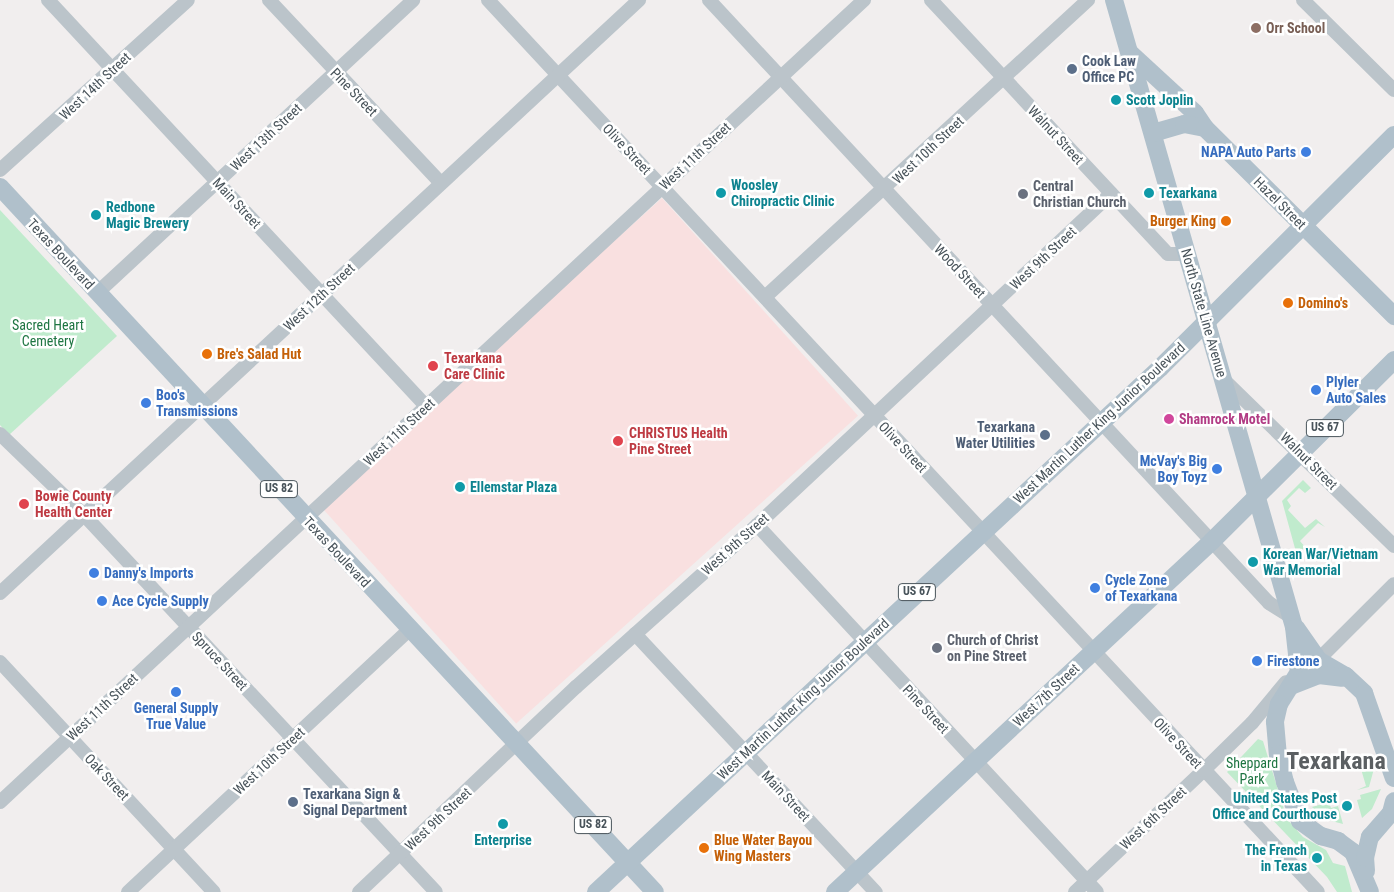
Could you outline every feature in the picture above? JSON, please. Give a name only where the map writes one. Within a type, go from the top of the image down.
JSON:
[{"type":"main road","name":"North State Line Avenue","points":[[1114,0],[1292,621],[1292,636],[1299,672],[1293,685],[1279,704],[1275,734],[1278,754],[1296,816],[1312,831],[1338,841],[1356,856],[1370,892]]},
{"type":"main road","name":"Hazel Street","points":[[1130,53],[1195,113],[1205,128],[1394,316]]},
{"type":"main road","points":[[1152,133],[1184,124],[1205,128]]},
{"type":"main road","name":"US 67","points":[[1207,322],[1394,135]]},
{"type":"main road","name":"Texas Boulevard","points":[[0,188],[409,630],[655,892]]},
{"type":"main road","name":"West Martin Luther King Junior Boulevard","points":[[596,892],[1207,322]]},
{"type":"main road","name":"US 67","points":[[1257,497],[1394,360]]},
{"type":"main road","name":"West 7th Street","points":[[835,892],[1257,497]]},
{"type":"main road","name":"North State Line Avenue","points":[[1292,621],[1318,660],[1354,683],[1366,697],[1393,771]]},
{"type":"main road","points":[[1293,685],[1319,675],[1338,676],[1354,683]]},
{"type":"main road","name":"North State Line Avenue","points":[[1370,892],[1365,858],[1373,832],[1393,808]]},
{"type":"main road","points":[[1338,841],[1355,839],[1373,832]]},
{"type":"street","name":"Main Street","points":[[48,0],[426,406]]},
{"type":"street","name":"West 14th Street","points":[[0,170],[188,0]]},
{"type":"street","name":"Pine Street","points":[[269,0],[441,183]]},
{"type":"street","name":"West 13th Street","points":[[97,293],[413,0]]},
{"type":"street","name":"Olive Street","points":[[488,0],[1204,770],[1313,890]]},
{"type":"street","name":"West 12th Street","points":[[0,593],[639,0]]},
{"type":"street","name":"Wood Street","points":[[709,0],[1269,603],[1292,621]]},
{"type":"street","name":"West 11th Street","points":[[0,802],[864,0]]},
{"type":"street","name":"Walnut Street","points":[[931,0],[1168,254],[1187,254]]},
{"type":"street","name":"West 10th Street","points":[[765,297],[1005,80],[1088,0]]},
{"type":"street","points":[[1304,0],[1394,90]]},
{"type":"street","name":"West 9th Street","points":[[359,892],[635,634],[757,525],[1111,194]]},
{"type":"street","name":"Walnut Street","points":[[1223,378],[1301,451],[1394,546]]},
{"type":"street","name":"Spruce Street","points":[[0,434],[84,516],[436,892]]},
{"type":"street","name":"Pine Street","points":[[757,525],[1097,892]]},
{"type":"street","points":[[1318,660],[1394,584]]},
{"type":"street","name":"West 10th Street","points":[[128,892],[409,630]]},
{"type":"street","name":"Main Street","points":[[635,634],[876,892]]},
{"type":"street","name":"West 6th Street","points":[[1075,892],[1252,722],[1291,676],[1298,660]]},
{"type":"street","name":"Oak Street","points":[[0,662],[214,892]]},
{"type":"street","points":[[1252,722],[1264,723],[1275,734]]},
{"type":"shaded area","name":"CHRISTUS Health Pine Street","points":[[662,198],[858,416],[516,724],[320,506]]},
{"type":"green space","name":"Sacred Heart Cemetery","points":[[0,210],[117,336],[9,435],[0,425]]},
{"type":"green space","points":[[1303,480],[1311,488],[1305,493],[1299,488],[1287,500],[1291,506],[1288,510],[1305,528],[1316,519],[1325,527],[1318,523],[1300,541],[1306,548],[1296,552],[1282,501]]},
{"type":"green space","name":"Sheppard Park","points":[[1258,739],[1263,741],[1287,819],[1303,837],[1326,850],[1333,863],[1345,866],[1352,892],[1337,892],[1327,877],[1227,772]]},
{"type":"green space","points":[[1375,765],[1369,787],[1357,790],[1366,786],[1361,769]]},
{"type":"green space","points":[[1381,789],[1372,809],[1362,818],[1357,800],[1361,799],[1360,795]]},
{"type":"green space","points":[[1329,802],[1331,808],[1338,806],[1343,824],[1324,819],[1312,807]]},
{"type":"place","name":"Orr School","points":[[1256,28]]},
{"type":"place","name":"Cook Law Office PC","points":[[1072,69]]},
{"type":"place","name":"Scott Joplin","points":[[1116,100]]},
{"type":"place","name":"NAPA Auto Parts","points":[[1306,152]]},
{"type":"place","name":"Woosley Chiropractic Clinic","points":[[721,193]]},
{"type":"place","name":"Texarkana","points":[[1149,193]]},
{"type":"place","name":"Central Christian Church","points":[[1023,194]]},
{"type":"place","name":"Redbone Magic Brewery","points":[[96,215]]},
{"type":"place","name":"Burger King","points":[[1226,221]]},
{"type":"place","name":"Domino's","points":[[1288,303]]},
{"type":"place","name":"Bre's Salad Hut","points":[[207,354]]},
{"type":"place","name":"Texarkana Care Clinic","points":[[433,366]]},
{"type":"place","name":"Plyler Auto Sales","points":[[1316,390]]},
{"type":"place","name":"Boo's Transmissions","points":[[146,403]]},
{"type":"place","name":"Shamrock Motel","points":[[1169,419]]},
{"type":"place","name":"Texarkana Water Utilities","points":[[1045,435]]},
{"type":"place","name":"CHRISTUS Health Pine Street","points":[[618,441]]},
{"type":"place","name":"McVay's Big Boy Toyz","points":[[1217,469]]},
{"type":"place","name":"Ellemstar Plaza","points":[[460,487]]},
{"type":"place","name":"Bowie County Health Center","points":[[24,504]]},
{"type":"place","name":"Korean War/Vietnam War Memorial","points":[[1253,562]]},
{"type":"place","name":"Danny's Imports","points":[[94,573]]},
{"type":"place","name":"Cycle Zone of Texarkana","points":[[1095,588]]},
{"type":"place","name":"Ace Cycle Supply","points":[[102,601]]},
{"type":"place","name":"Church of Christ on Pine Street","points":[[937,648]]},
{"type":"place","name":"Firestone","points":[[1257,661]]},
{"type":"place","name":"General Supply True Value","points":[[176,692]]},
{"type":"place","name":"Texarkana Sign & Signal Department","points":[[293,802]]},
{"type":"place","name":"United States Post Office and Courthouse","points":[[1347,806]]},
{"type":"place","name":"Enterprise","points":[[503,824]]},
{"type":"place","name":"Blue Water Bayou Wing Masters","points":[[704,848]]},
{"type":"place","name":"The French in Texas","points":[[1317,858]]},
{"type":"district","name":"Texarkana","points":[[1336,762]]}]
